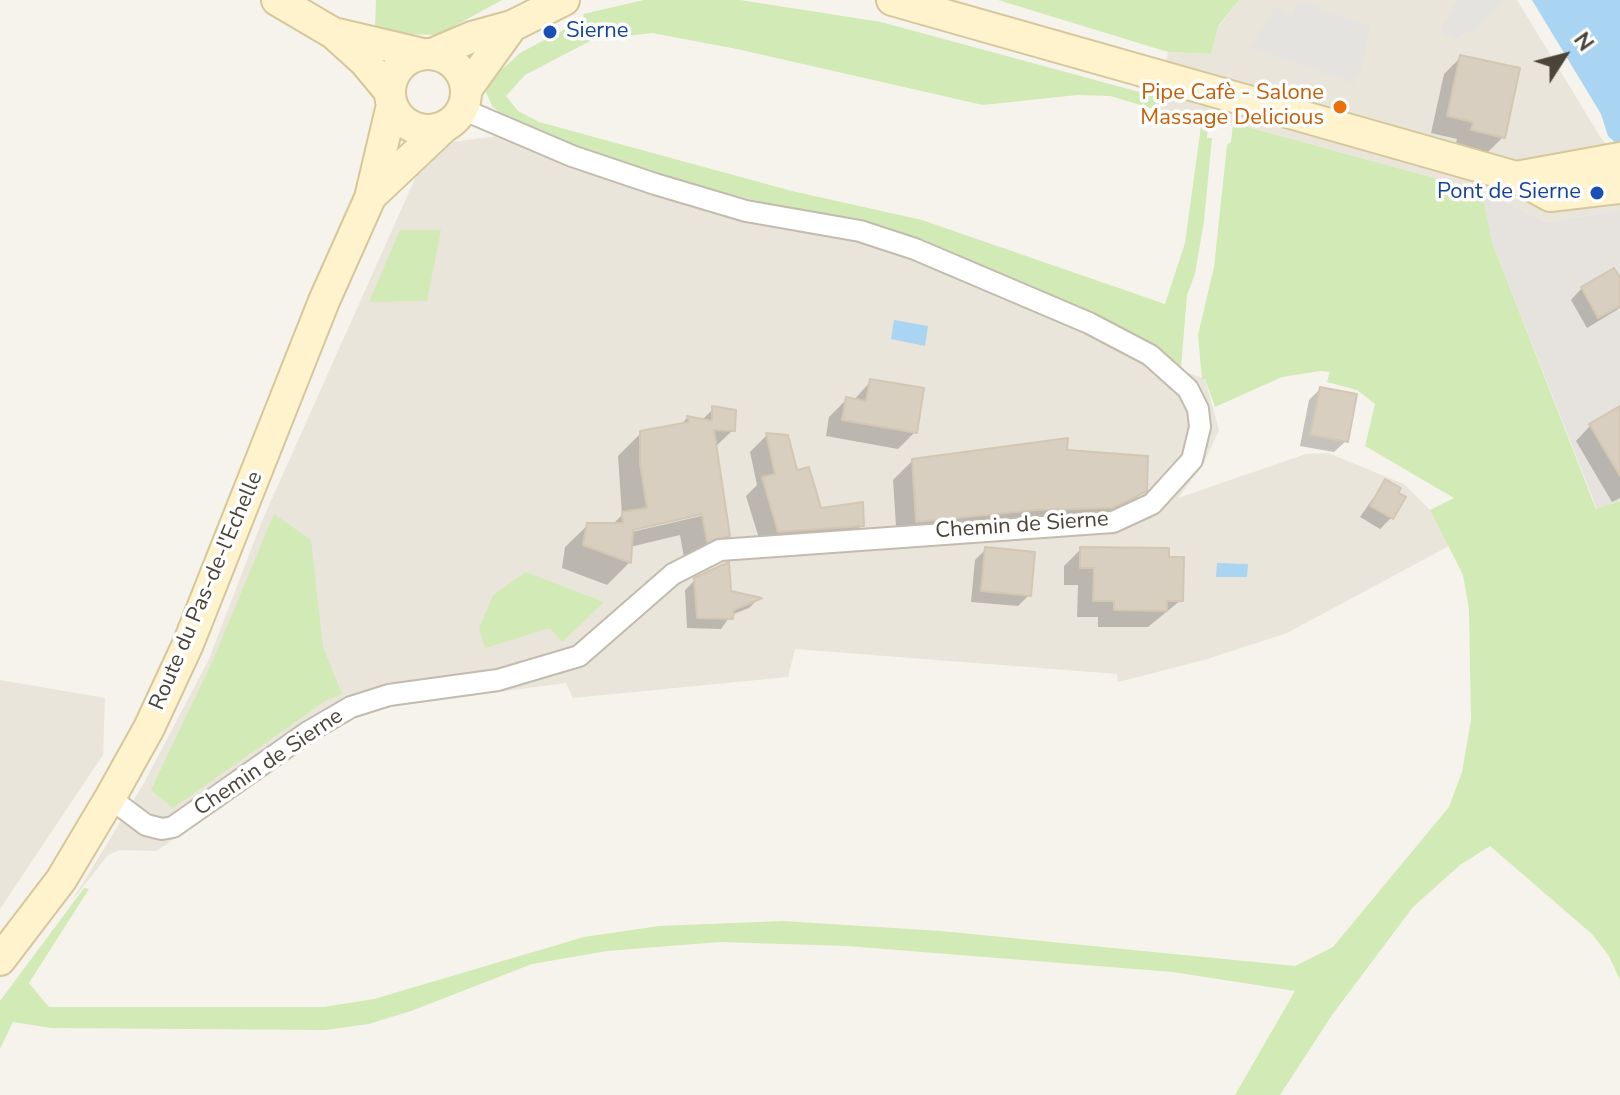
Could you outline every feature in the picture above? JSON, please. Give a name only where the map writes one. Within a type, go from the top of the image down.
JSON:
[{"type":"main road","points":[[277,0],[333,33],[365,62],[391,98],[397,114],[414,127],[435,129],[458,108],[456,65],[428,54],[333,33]]},
{"type":"main road","name":"Route du Pas-de-l'Echelle","points":[[428,54],[512,26],[564,0]]},
{"type":"main road","points":[[892,0],[1525,180],[1550,196],[1620,188]]},
{"type":"main road","name":"Route du Pas-de-l'Echelle","points":[[370,198],[458,108],[512,26]]},
{"type":"main road","points":[[391,98],[399,66],[428,54]]},
{"type":"main road","name":"Route du Pas-de-l'Echelle","points":[[0,960],[61,880],[110,798],[149,728],[188,644],[324,301],[370,198],[391,98]]},
{"type":"main road","points":[[1525,180],[1620,158]]},
{"type":"street","name":"Chemin de Sierne","points":[[110,798],[146,825],[162,829],[173,827],[308,732],[351,707],[424,689],[498,680],[579,656],[673,574],[720,550],[1113,522],[1152,504],[1192,460],[1200,427],[1198,409],[1188,389],[1150,355],[1089,323],[915,249],[860,231],[746,211],[655,184],[572,156],[458,108]]},
{"type":"shaded area","points":[[1239,0],[1517,0],[1601,138],[1620,161],[1620,210],[1547,222],[1482,191],[1233,123],[1201,126],[1154,109],[1168,52],[1211,54],[1219,26]]},
{"type":"shaded area","points":[[1298,0],[1370,27],[1362,67],[1353,83],[1249,47],[1276,7],[1292,15]]},
{"type":"shaded area","points":[[1457,0],[1503,1],[1472,33],[1466,30],[1456,39],[1440,32]]},
{"type":"shaded area","points":[[499,136],[570,162],[915,257],[1142,356],[1205,379],[1219,430],[1203,465],[1178,498],[1306,454],[1328,453],[1404,484],[1430,510],[1449,546],[1287,633],[1204,660],[1118,682],[1117,674],[795,649],[788,677],[573,698],[566,683],[394,706],[354,718],[322,736],[156,851],[119,850],[108,855],[72,901],[144,783],[209,659],[262,521],[418,172],[433,152],[450,142]]},
{"type":"shaded area","points":[[1482,191],[1547,222],[1620,210],[1620,501],[1597,509],[1492,242]]},
{"type":"shaded area","points":[[0,680],[105,698],[103,755],[0,909]]},
{"type":"green space","points":[[376,0],[502,0],[438,35],[405,34],[375,27]]},
{"type":"green space","points":[[644,0],[740,0],[881,22],[1158,97],[1154,109],[1110,96],[1077,95],[983,105],[737,49],[652,33],[592,40],[525,75],[506,96],[518,111],[539,122],[792,191],[922,220],[1165,304],[1185,243],[1201,126],[1208,125],[1207,138],[1212,138],[1204,221],[1195,274],[1187,295],[1181,368],[1132,333],[925,240],[866,223],[767,204],[623,165],[506,118],[492,106],[486,92],[489,81],[520,53],[584,19],[583,14]]},
{"type":"green space","points":[[998,0],[1239,0],[1219,25],[1211,54],[1168,52]]},
{"type":"green space","points":[[1233,123],[1482,191],[1492,242],[1596,509],[1620,501],[1620,980],[1609,956],[1592,934],[1490,846],[1460,865],[1413,907],[1332,1015],[1280,1095],[1235,1095],[1295,991],[1173,972],[847,946],[720,942],[607,951],[532,964],[411,1011],[369,1024],[325,1030],[51,1028],[13,1022],[0,1049],[0,1001],[84,888],[89,889],[29,983],[49,1007],[324,1007],[374,999],[584,937],[659,926],[783,921],[941,931],[1295,966],[1333,947],[1449,807],[1462,772],[1471,720],[1469,609],[1463,575],[1430,510],[1454,498],[1365,446],[1375,404],[1357,390],[1327,382],[1330,372],[1320,371],[1282,377],[1215,407],[1205,379],[1202,379],[1198,335],[1214,267],[1227,145],[1231,142]]},
{"type":"green space","points":[[400,230],[441,230],[427,301],[369,302]]},
{"type":"green space","points":[[274,514],[311,540],[323,647],[342,694],[325,701],[173,808],[151,790],[213,660]]},
{"type":"green space","points":[[526,572],[604,602],[562,642],[550,628],[485,648],[479,629],[493,595]]},
{"type":"water","points":[[1532,0],[1620,0],[1620,147],[1608,136],[1601,114]]},
{"type":"water","points":[[894,320],[928,326],[925,346],[891,339]]},
{"type":"water","points":[[1217,563],[1248,564],[1247,577],[1216,577]]},
{"type":"building","points":[[1460,55],[1520,68],[1505,138],[1471,130],[1473,122],[1447,116]]},
{"type":"building","points":[[1614,268],[1620,278],[1620,306],[1598,318],[1581,287]]},
{"type":"building","points":[[870,379],[924,388],[917,433],[842,420],[846,397],[866,401]]},
{"type":"building","points":[[1320,387],[1357,394],[1348,442],[1310,435]]},
{"type":"building","points":[[712,406],[736,410],[735,431],[714,430],[730,536],[707,542],[702,514],[633,530],[631,563],[583,545],[587,523],[623,523],[622,512],[647,508],[640,464],[640,431],[689,422],[687,416],[712,421]]},
{"type":"building","points":[[1620,406],[1620,476],[1589,424]]},
{"type":"building","points":[[766,433],[788,435],[797,470],[809,467],[821,508],[863,502],[864,526],[778,532],[762,477],[775,474]]},
{"type":"building","points":[[1068,438],[1067,450],[1148,456],[1147,491],[1113,508],[1036,510],[916,522],[912,459]]},
{"type":"building","points":[[1385,479],[1401,488],[1398,493],[1406,497],[1393,519],[1370,506]]},
{"type":"building","points":[[985,547],[1035,552],[1031,596],[981,591]]},
{"type":"building","points":[[1080,547],[1169,548],[1169,557],[1184,557],[1183,601],[1167,601],[1167,611],[1114,610],[1114,601],[1093,601],[1094,568],[1080,568]]},
{"type":"building","points":[[729,562],[731,591],[762,598],[734,610],[733,619],[697,618],[694,578]]},
{"type":"place","name":"Sierne","points":[[550,32]]},
{"type":"place","name":"Pipe Cafè - Salone Massage Delicious","points":[[1340,107]]},
{"type":"place","name":"Pont de Sierne","points":[[1597,193]]}]
